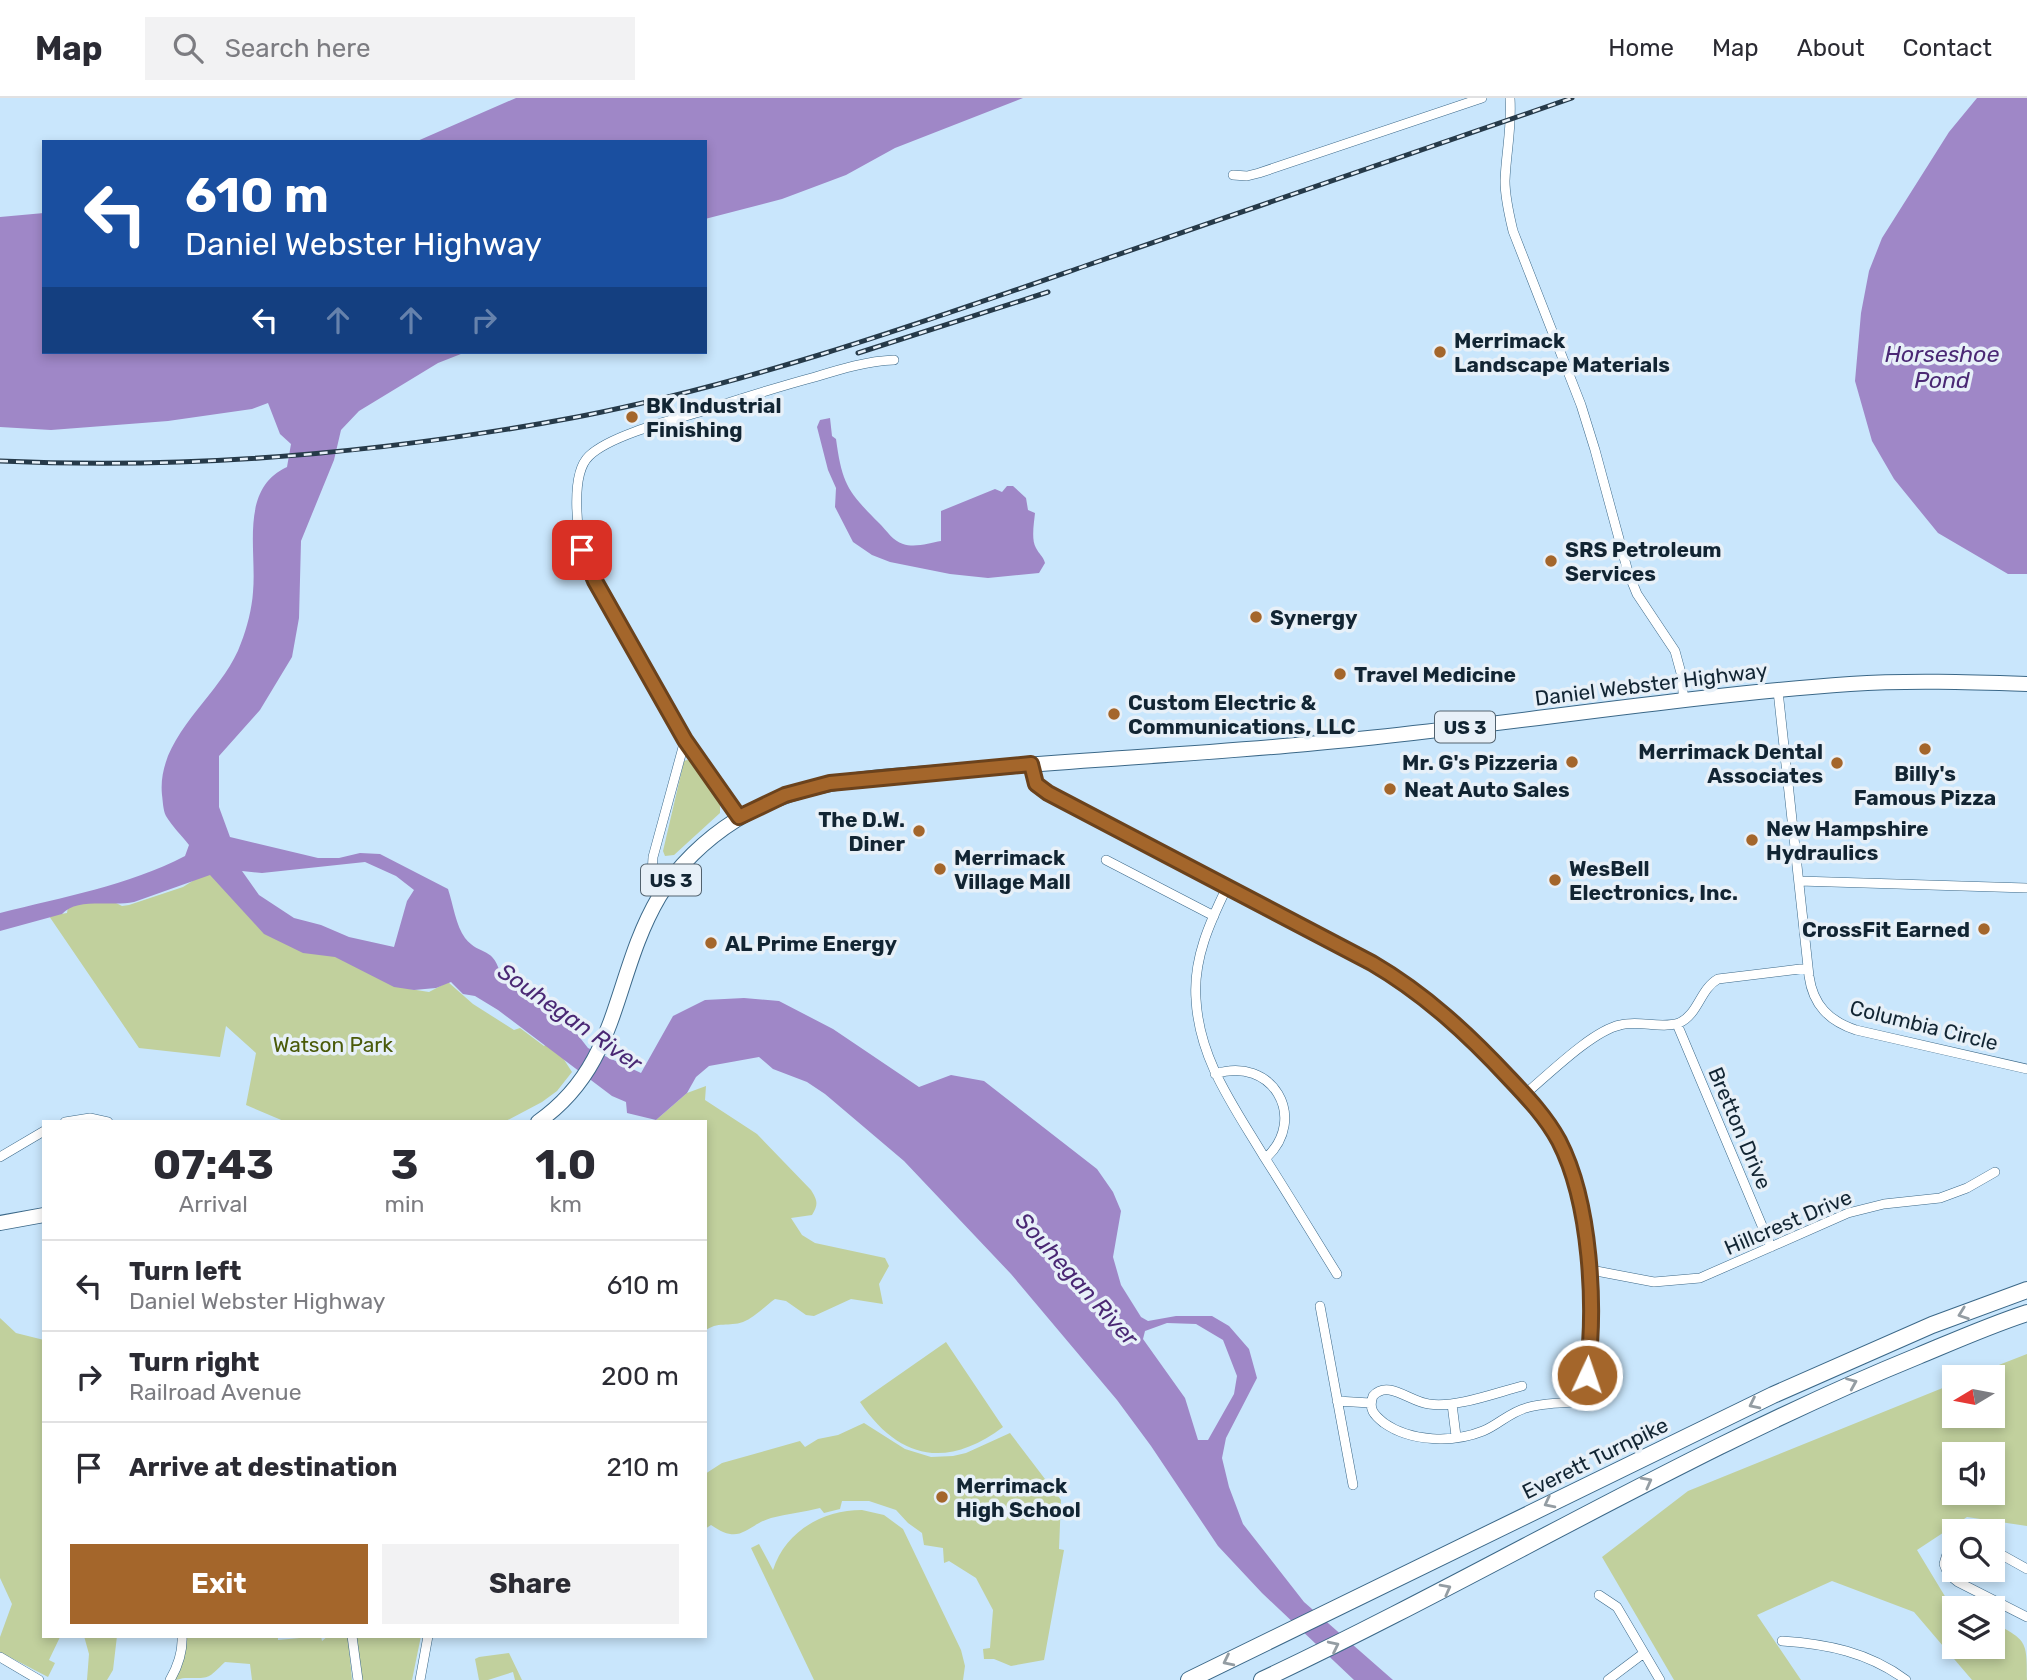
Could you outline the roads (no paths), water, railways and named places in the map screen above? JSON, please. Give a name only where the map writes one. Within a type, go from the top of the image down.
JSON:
[{"type":"highway","name":"Everett Turnpike","points":[[1189,1680],[1783,1390],[1932,1325],[2027,1290]]},
{"type":"highway","name":"Everett Turnpike","points":[[1262,1680],[1386,1621],[1695,1456],[1845,1385],[2027,1313]]},
{"type":"main road","name":"Daniel Webster Highway","points":[[540,1120],[571,1094],[597,1056],[640,936],[660,896],[695,853],[722,829],[739,817],[785,795],[830,783],[1031,764],[1312,744],[1852,684],[2027,684]]},
{"type":"main road","points":[[0,1223],[42,1215]]},
{"type":"street","points":[[1233,175],[1259,173],[1482,98]]},
{"type":"street","points":[[1510,98],[1512,125],[1505,183],[1513,231],[1581,405],[1628,572],[1637,594],[1675,651],[1684,702]]},
{"type":"street","points":[[739,817],[685,740],[584,561],[580,538],[578,483],[585,461],[612,442],[668,422],[868,362],[894,360]]},
{"type":"street","name":"Columbia Circle","points":[[1777,691],[1808,968],[1811,986],[1819,1006],[1844,1026],[2027,1069]]},
{"type":"street","points":[[660,896],[652,874],[653,857],[685,740]]},
{"type":"street","points":[[1031,764],[1040,789],[1392,974],[1456,1024],[1547,1121],[1569,1166],[1577,1191],[1591,1270],[1588,1368],[1583,1388],[1575,1402],[1528,1407],[1514,1412],[1483,1431],[1424,1438],[1406,1435],[1376,1417],[1370,1403],[1376,1392],[1386,1389],[1422,1403],[1440,1405],[1522,1386]]},
{"type":"street","points":[[1106,860],[1214,916]]},
{"type":"street","points":[[1799,881],[2027,888]]},
{"type":"street","points":[[1227,887],[1200,952],[1195,998],[1205,1050],[1215,1074],[1337,1274]]},
{"type":"street","points":[[1524,1095],[1606,1030],[1635,1023],[1677,1024],[1691,1013],[1705,990],[1718,979],[1808,968]]},
{"type":"street","name":"Bretton Drive","points":[[1677,1024],[1771,1247]]},
{"type":"street","points":[[1215,1074],[1232,1070],[1252,1072],[1271,1083],[1277,1092],[1282,1102],[1284,1125],[1277,1146],[1266,1158]]},
{"type":"street","points":[[77,1120],[98,1120]]},
{"type":"street","points":[[0,1157],[42,1132]]},
{"type":"street","name":"Hillcrest Drive","points":[[1591,1270],[1654,1282],[1688,1280],[1710,1274],[1859,1209],[1940,1198],[1967,1188],[1995,1172]]},
{"type":"street","points":[[1320,1306],[1353,1485]]},
{"type":"street","points":[[1337,1401],[1370,1403]]},
{"type":"street","points":[[1452,1404],[1455,1436]]},
{"type":"street","points":[[2005,1557],[2027,1569]]},
{"type":"street","points":[[1959,1582],[2027,1618]]},
{"type":"street","points":[[1599,1595],[1617,1607],[1660,1680]]},
{"type":"street","points":[[170,1680],[177,1668],[182,1638]]},
{"type":"street","points":[[352,1638],[358,1680]]},
{"type":"street","points":[[420,1680],[428,1638]]},
{"type":"street","points":[[1782,1642],[1842,1648],[1871,1659],[1906,1680]]},
{"type":"street","points":[[1608,1680],[1644,1653]]},
{"type":"street","points":[[0,1657],[39,1680]]},
{"type":"water","points":[[516,98],[1023,98],[895,148],[846,175],[782,199],[707,218],[707,140],[420,140]]},
{"type":"water","name":"Horseshoe Pond","points":[[1977,98],[2027,98],[2027,574],[2008,574],[1938,533],[1894,479],[1872,441],[1855,381],[1861,313],[1869,271],[1882,238],[1949,132]]},
{"type":"water","name":"Souhegan River","points":[[42,213],[42,354],[461,354],[438,363],[359,411],[341,430],[334,460],[301,541],[299,618],[292,657],[260,710],[219,756],[219,807],[230,837],[318,858],[339,858],[360,853],[380,854],[448,889],[462,933],[471,944],[495,960],[501,978],[529,991],[570,1025],[588,1048],[641,1073],[673,1016],[705,1000],[744,998],[779,1001],[833,1029],[919,1087],[951,1075],[984,1081],[1097,1169],[1113,1192],[1121,1211],[1113,1257],[1121,1285],[1141,1317],[1148,1321],[1176,1316],[1212,1316],[1229,1326],[1249,1349],[1257,1378],[1226,1438],[1222,1458],[1229,1487],[1243,1524],[1304,1602],[1393,1680],[1354,1680],[1262,1593],[1218,1546],[1117,1400],[1011,1274],[904,1161],[807,1082],[773,1069],[759,1057],[709,1066],[696,1077],[687,1093],[656,1120],[627,1113],[626,1102],[612,1096],[498,1010],[475,996],[463,994],[451,982],[436,988],[414,990],[394,987],[335,957],[303,953],[264,934],[210,875],[134,902],[86,904],[62,914],[0,931],[0,913],[118,883],[185,856],[189,845],[164,811],[163,773],[169,753],[180,734],[220,680],[241,643],[252,598],[256,505],[262,490],[272,477],[287,467],[291,444],[280,434],[268,403],[252,409],[168,421],[51,430],[0,427],[0,217]],"holes":[[[365,862],[396,876],[414,890],[407,901],[394,947],[349,937],[321,925],[294,918],[259,895],[242,871],[262,873]],[[1167,1323],[1196,1324],[1223,1340],[1237,1376],[1234,1394],[1208,1440],[1198,1440],[1185,1398],[1143,1339],[1145,1331]]]},
{"type":"water","points":[[830,418],[832,436],[836,439],[848,486],[853,495],[896,541],[922,545],[941,541],[941,511],[995,489],[1002,492],[1007,486],[1013,486],[1026,498],[1028,510],[1035,513],[1034,541],[1045,563],[1039,573],[988,578],[950,574],[890,562],[872,555],[853,542],[835,507],[836,488],[828,470],[817,427],[820,420]]},
{"type":"railway","points":[[0,461],[145,463],[290,456],[505,430],[642,403],[770,370],[897,330],[1572,98]]},
{"type":"railway","points":[[858,353],[1048,292]]},
{"type":"place","name":"Merrimack Landscape Materials","points":[[1440,352]]},
{"type":"place","name":"BK Industrial Finishing","points":[[632,417]]},
{"type":"place","name":"SRS Petroleum Services","points":[[1551,561]]},
{"type":"place","name":"Synergy","points":[[1256,617]]},
{"type":"place","name":"Travel Medicine","points":[[1340,674]]},
{"type":"place","name":"Custom Electric & Communications, LLC","points":[[1114,714]]},
{"type":"place","name":"Billy's Famous Pizza","points":[[1925,749]]},
{"type":"place","name":"Mr. G's Pizzeria","points":[[1572,762]]},
{"type":"place","name":"Merrimack Dental Associates","points":[[1837,763]]},
{"type":"place","name":"Neat Auto Sales","points":[[1390,789]]},
{"type":"place","name":"The D.W. Diner","points":[[919,831]]},
{"type":"place","name":"New Hampshire Hydraulics","points":[[1752,840]]},
{"type":"place","name":"Merrimack Village Mall","points":[[940,869]]},
{"type":"place","name":"WesBell Electronics, Inc.","points":[[1555,880]]},
{"type":"place","name":"CrossFit Earned","points":[[1984,929]]},
{"type":"place","name":"AL Prime Energy","points":[[711,943]]},
{"type":"place","name":"Merrimack High School","points":[[942,1497]]},
{"type":"park label","name":"Watson Park","points":[[333,1044]]}]
